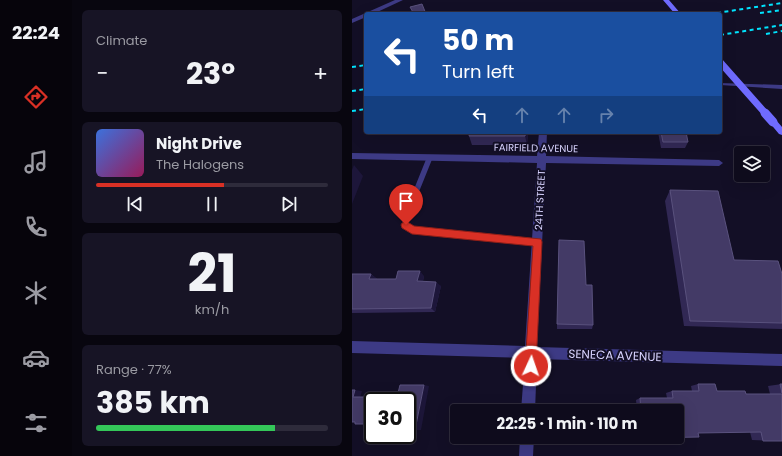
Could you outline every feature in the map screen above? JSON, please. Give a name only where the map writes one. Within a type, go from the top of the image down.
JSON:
[{"type":"main road","points":[[666,0],[676,12]]},
{"type":"main road","points":[[722,64],[782,132]]},
{"type":"street","points":[[372,12],[400,0]]},
{"type":"street","points":[[352,21],[364,15]]},
{"type":"street","name":"24TH STREET","points":[[528,404],[543,134]]},
{"type":"street","name":"FAIRFIELD AVENUE","points":[[352,156],[719,163]]},
{"type":"street","name":"SENECA AVENUE","points":[[352,347],[782,360]]},
{"type":"street","points":[[526,456],[527,444]]},
{"type":"lane","points":[[722,84],[782,87]]},
{"type":"lane","points":[[430,157],[405,220],[406,225],[412,230],[538,242]]},
{"type":"building","points":[[422,4],[425,12],[413,12],[410,7]]},
{"type":"building","points":[[470,134],[526,134],[525,136],[469,136]]},
{"type":"building","points":[[661,134],[686,134],[688,142],[663,142]]},
{"type":"building","points":[[670,190],[718,191],[734,260],[778,261],[782,274],[782,323],[690,321]]},
{"type":"building","points":[[559,240],[584,241],[586,285],[592,285],[593,325],[557,324]]},
{"type":"building","points":[[398,271],[420,271],[417,281],[436,282],[431,308],[352,309],[352,274],[371,274],[369,279],[396,279]]},
{"type":"building","points":[[698,384],[715,384],[717,391],[745,391],[746,394],[782,394],[782,441],[763,441],[761,432],[698,433],[699,437],[684,437],[684,404],[640,404],[640,398],[673,398],[672,391],[699,391]]},
{"type":"building","points":[[400,385],[424,385],[416,425],[416,392],[398,392]]},
{"type":"building","points":[[352,390],[355,390],[353,397],[364,397],[364,424],[355,424],[355,422],[352,422]]},
{"type":"railway","points":[[722,12],[782,3]]},
{"type":"railway","points":[[760,13],[782,10]]},
{"type":"railway","points":[[722,35],[782,25]]},
{"type":"railway","points":[[766,34],[782,31]]},
{"type":"railway","points":[[352,67],[364,65]]},
{"type":"railway","points":[[352,91],[364,89]]},
{"type":"railway","points":[[352,111],[364,109]]},
{"type":"route","points":[[406,225],[412,230],[538,242],[531,366]]}]
